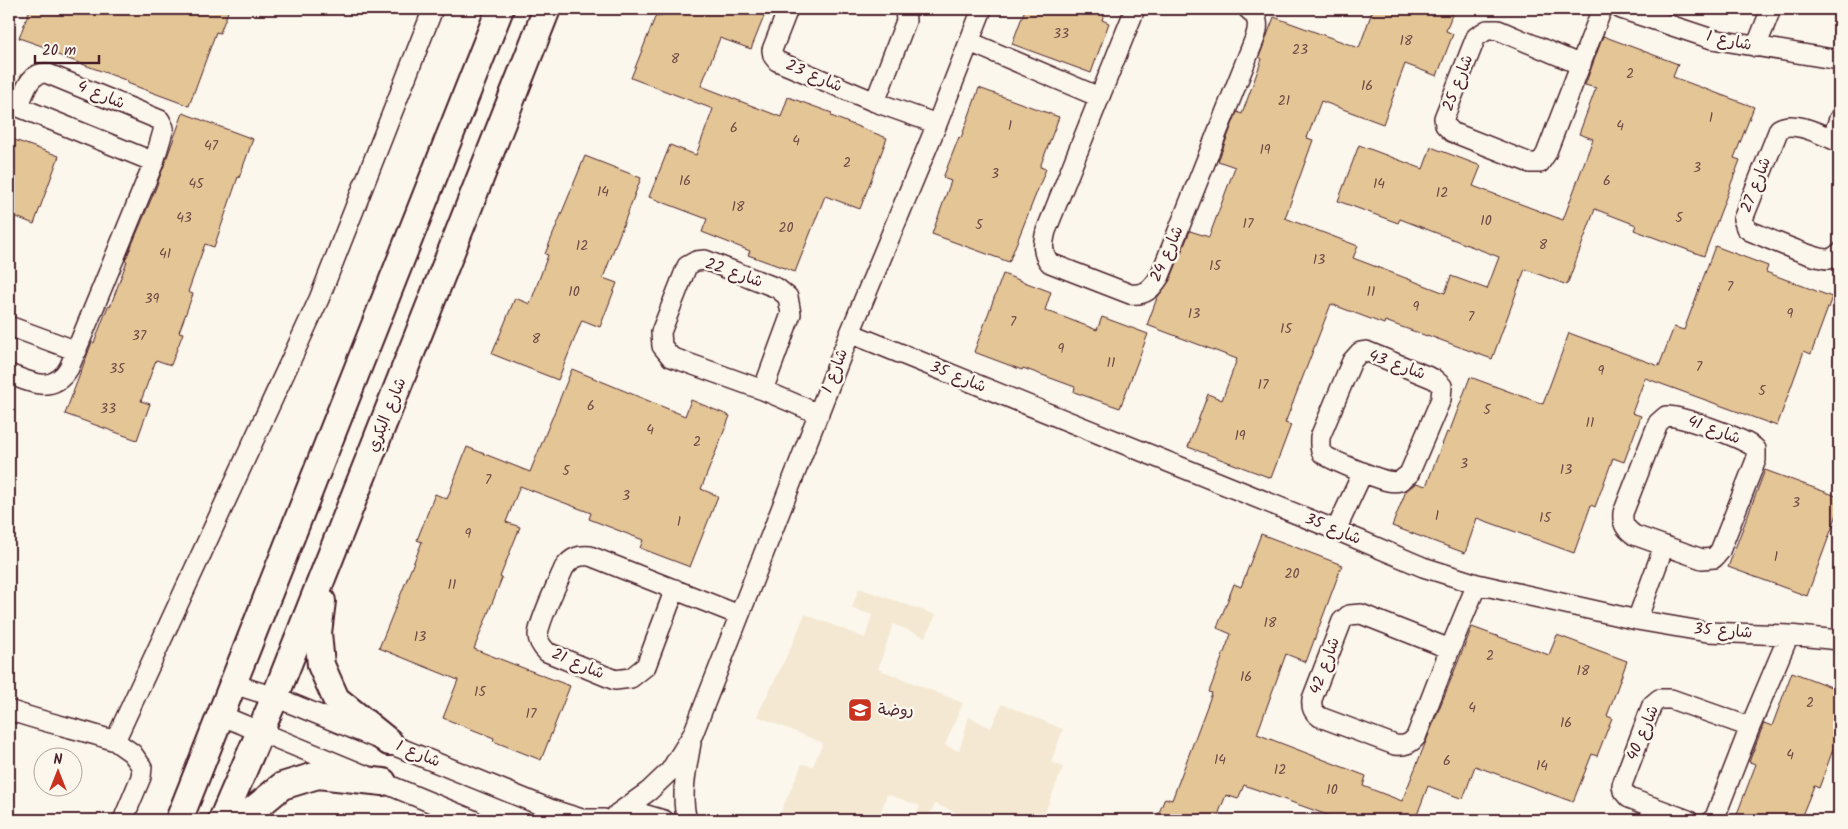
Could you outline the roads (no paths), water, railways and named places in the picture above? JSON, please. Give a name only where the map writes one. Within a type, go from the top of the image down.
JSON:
[{"type":"main road","points":[[179,820],[500,9]]},
{"type":"main road","name":"شارع البكري","points":[[222,820],[275,697],[548,9]]},
{"type":"main road","points":[[327,567],[318,633],[321,665],[336,699],[389,742]]},
{"type":"main road","points":[[246,820],[253,810],[282,786],[318,775],[383,782]]},
{"type":"street","points":[[115,741],[319,299],[434,9]]},
{"type":"street","name":"شارع 23","points":[[788,9],[772,50],[773,56],[777,61],[875,102],[937,124]]},
{"type":"street","points":[[875,102],[906,21],[905,9]]},
{"type":"street","name":"شارع 1","points":[[687,820],[685,813],[685,777],[693,734],[850,333],[937,124],[982,9]]},
{"type":"street","name":"شارع 24","points":[[1135,9],[1046,231],[1043,250],[1045,257],[1050,263],[1130,294],[1139,295],[1153,287],[1160,276],[1255,38],[1258,28],[1257,19],[1248,9]]},
{"type":"street","name":"شارع 25","points":[[1581,65],[1498,30],[1487,30],[1476,37],[1444,118],[1445,125],[1452,132],[1530,163],[1540,163],[1546,154],[1581,65],[1602,9]]},
{"type":"street","name":"شارع 1","points":[[1621,9],[1712,40],[1839,60]]},
{"type":"street","points":[[1756,47],[1771,9]]},
{"type":"street","points":[[970,42],[1099,97]]},
{"type":"street","name":"شارع 4","points":[[9,374],[33,384],[44,385],[63,378],[77,352],[154,162],[164,128],[160,120],[55,76],[39,74],[31,78],[13,105],[154,162]]},
{"type":"street","name":"شارع 27","points":[[1839,119],[1835,140],[1797,126],[1784,126],[1779,129],[1743,219],[1746,228],[1750,231],[1797,250],[1828,259],[1839,254]]},
{"type":"street","name":"شارع 22","points":[[763,390],[791,314],[788,297],[777,288],[705,260],[696,261],[687,266],[661,332],[662,346],[672,357],[763,390],[819,414]]},
{"type":"street","points":[[9,326],[77,352]]},
{"type":"street","name":"شارع 35","points":[[850,333],[1424,567],[1478,584],[1637,620],[1707,632],[1789,635],[1839,640]]},
{"type":"street","name":"شارع 43","points":[[1366,351],[1434,379],[1442,386],[1442,392],[1405,479],[1387,481],[1363,472],[1322,453],[1320,437],[1352,361],[1360,352],[1366,351]]},
{"type":"street","name":"شارع 41","points":[[1666,416],[1677,417],[1752,444],[1756,448],[1756,460],[1717,556],[1702,559],[1664,546],[1634,535],[1626,529],[1622,519],[1658,423],[1666,416]]},
{"type":"street","points":[[1336,530],[1363,472]]},
{"type":"street","points":[[1637,620],[1664,546]]},
{"type":"street","name":"شارع 21","points":[[675,590],[646,666],[631,678],[615,680],[547,652],[540,646],[538,634],[541,624],[564,568],[569,561],[576,557],[590,556],[738,615]]},
{"type":"street","name":"شارع 42","points":[[1450,649],[1361,614],[1349,615],[1342,621],[1312,699],[1314,713],[1320,717],[1395,745],[1404,746],[1411,742],[1416,737],[1450,649],[1478,584]]},
{"type":"street","points":[[1712,820],[1789,635]]},
{"type":"street","name":"شارع 1","points":[[233,684],[275,697],[550,809],[582,819],[607,818],[649,791],[670,771],[693,734]]},
{"type":"street","name":"شارع 40","points":[[1688,820],[1629,798],[1623,791],[1622,785],[1652,705],[1659,699],[1671,698],[1750,727]]},
{"type":"street","points":[[9,710],[115,741],[132,753],[142,767],[141,777],[123,820]]},
{"type":"street","points":[[220,715],[473,820]]},
{"type":"street","points":[[607,818],[640,813],[664,820]]},
{"type":"place","name":"روضة","points":[[860,710]]}]
